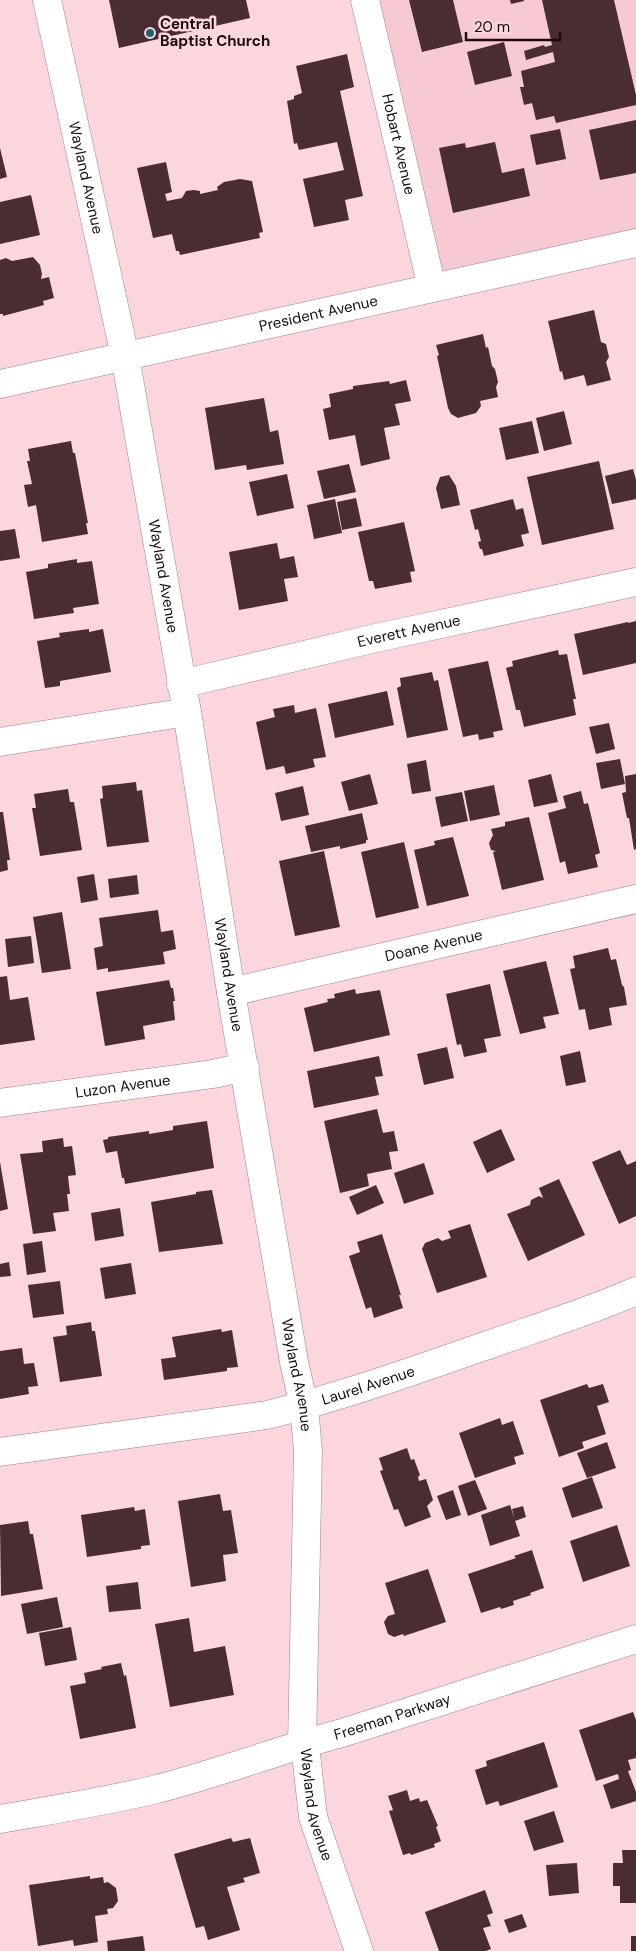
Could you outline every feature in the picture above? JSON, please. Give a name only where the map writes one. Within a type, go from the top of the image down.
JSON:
[{"type":"street","name":"Wayland Avenue","points":[[48,0],[125,356],[186,712],[231,992],[304,1406],[308,1451],[302,1744],[305,1746],[313,1817],[359,1951]]},
{"type":"street","name":"Hobart Avenue","points":[[365,0],[432,288]]},
{"type":"street","name":"President Avenue","points":[[0,384],[636,243]]},
{"type":"street","name":"Everett Avenue","points":[[181,684],[376,638],[636,582]]},
{"type":"street","points":[[0,742],[186,712]]},
{"type":"street","name":"Doane Avenue","points":[[231,992],[636,899]]},
{"type":"street","name":"Luzon Avenue","points":[[0,1103],[213,1074],[245,1067]]},
{"type":"street","name":"Laurel Avenue","points":[[0,1452],[267,1415],[304,1406],[341,1396],[606,1304],[636,1291]]},
{"type":"street","name":"Freeman Parkway","points":[[0,1819],[154,1790],[342,1733],[636,1639]]},
{"type":"shaded area","points":[[363,0],[636,0],[636,236],[444,282]]},
{"type":"building","name":"Central Baptist Church","points":[[109,0],[246,0],[250,18],[119,48]]},
{"type":"building","points":[[409,0],[453,0],[463,42],[422,52]]},
{"type":"building","points":[[510,0],[524,0],[524,1],[511,4]]},
{"type":"building","points":[[542,0],[614,0],[636,95],[636,105],[556,123],[554,116],[536,120],[532,103],[524,105],[520,87],[524,87],[521,71],[555,62],[553,52],[526,60],[524,51],[544,45],[545,47],[552,45]]},
{"type":"building","points":[[504,42],[512,76],[475,85],[467,52]]},
{"type":"building","points":[[347,54],[354,87],[340,91],[363,196],[345,200],[349,220],[314,227],[303,179],[344,170],[337,142],[299,150],[297,143],[294,144],[287,101],[294,99],[294,96],[302,93],[296,66]]},
{"type":"building","points":[[636,120],[636,173],[600,180],[589,130]]},
{"type":"building","points":[[560,129],[566,159],[536,165],[530,135]]},
{"type":"building","points":[[495,142],[502,173],[524,168],[530,196],[453,213],[439,148],[465,143],[466,148]]},
{"type":"building","points":[[0,148],[7,177],[0,179]]},
{"type":"building","points":[[166,162],[172,192],[165,194],[167,201],[182,198],[186,191],[200,191],[200,194],[218,190],[217,187],[224,182],[240,179],[252,181],[263,232],[259,233],[260,238],[180,255],[179,251],[176,251],[172,234],[153,238],[137,168]]},
{"type":"building","points":[[31,195],[40,235],[0,244],[0,202]]},
{"type":"building","points":[[33,257],[40,265],[41,279],[49,277],[54,298],[43,301],[44,305],[3,316],[3,314],[0,314],[0,260],[6,258],[12,261]]},
{"type":"building","points":[[594,310],[601,342],[606,344],[609,357],[606,362],[611,380],[587,386],[584,375],[564,380],[562,371],[560,372],[548,321]]},
{"type":"building","points":[[483,334],[492,366],[495,369],[498,382],[496,387],[498,397],[480,401],[481,406],[476,413],[458,418],[451,414],[448,408],[436,345]]},
{"type":"building","points":[[406,380],[411,401],[395,404],[400,425],[384,428],[390,459],[361,466],[355,435],[329,440],[323,409],[331,407],[329,394],[353,389],[353,386],[389,381],[390,384]]},
{"type":"building","points":[[264,398],[270,432],[278,430],[284,464],[247,470],[246,465],[215,470],[205,408]]},
{"type":"building","points":[[564,411],[572,444],[544,451],[536,418]]},
{"type":"building","points":[[532,421],[539,453],[506,460],[499,428]]},
{"type":"building","points":[[71,441],[88,523],[86,523],[88,534],[42,542],[36,505],[28,507],[24,485],[32,484],[27,461],[30,461],[28,449]]},
{"type":"building","points":[[599,461],[614,529],[542,545],[527,477]]},
{"type":"building","points":[[349,464],[356,492],[324,499],[317,471]]},
{"type":"building","points":[[633,469],[636,480],[636,499],[612,504],[605,476]]},
{"type":"building","points":[[287,474],[294,508],[257,516],[249,482]]},
{"type":"building","points":[[449,475],[456,486],[460,505],[441,509],[436,488],[440,477]]},
{"type":"building","points":[[356,498],[362,526],[342,530],[337,502]]},
{"type":"building","points":[[335,499],[342,533],[314,539],[307,505]]},
{"type":"building","points":[[513,499],[516,510],[523,508],[529,533],[521,535],[524,546],[484,556],[478,542],[481,541],[478,529],[475,530],[470,510]]},
{"type":"building","points":[[404,522],[415,571],[410,572],[412,582],[375,589],[373,581],[369,581],[358,532]]},
{"type":"building","points":[[15,529],[20,558],[0,561],[0,531]]},
{"type":"building","points":[[277,543],[280,559],[294,556],[298,577],[284,579],[288,601],[239,610],[229,552]]},
{"type":"building","points":[[77,559],[77,563],[92,561],[99,604],[73,608],[74,613],[34,619],[26,572],[48,568],[48,564]]},
{"type":"building","points":[[636,621],[636,663],[583,675],[574,634]]},
{"type":"building","points":[[89,629],[89,632],[103,629],[111,672],[60,681],[60,686],[45,688],[37,641],[60,637],[59,633]]},
{"type":"building","points":[[558,650],[559,655],[567,654],[576,699],[573,699],[576,715],[524,727],[520,710],[516,710],[506,668],[513,666],[512,661]]},
{"type":"building","points":[[488,661],[503,730],[493,732],[494,737],[479,740],[478,734],[463,737],[448,669]]},
{"type":"building","points":[[432,672],[434,681],[438,680],[448,730],[407,738],[397,688],[401,686],[400,678]]},
{"type":"building","points":[[387,691],[394,725],[335,738],[328,704]]},
{"type":"building","points":[[294,705],[295,713],[316,708],[326,757],[313,759],[315,767],[286,774],[284,766],[266,770],[256,722],[275,717],[273,709]]},
{"type":"building","points":[[609,723],[615,749],[596,754],[589,727]]},
{"type":"building","points":[[620,759],[625,784],[601,789],[596,763]]},
{"type":"building","points":[[426,760],[431,791],[412,794],[407,764]]},
{"type":"building","points":[[370,774],[378,804],[349,811],[341,782]]},
{"type":"building","points":[[551,774],[558,802],[534,807],[528,780]]},
{"type":"building","points":[[636,774],[636,849],[634,850],[629,818],[627,818],[622,793],[626,792],[625,776]]},
{"type":"building","points":[[136,782],[137,791],[142,790],[149,842],[107,847],[100,799],[103,798],[102,786]]},
{"type":"building","points":[[494,785],[500,815],[470,821],[464,791]]},
{"type":"building","points":[[303,786],[309,815],[281,821],[275,793]]},
{"type":"building","points":[[68,789],[70,802],[74,802],[82,850],[40,856],[32,808],[36,808],[34,794]]},
{"type":"building","points":[[581,791],[584,804],[588,803],[600,853],[595,855],[598,867],[568,874],[565,861],[560,863],[548,813],[566,808],[563,796]]},
{"type":"building","points":[[462,792],[468,821],[441,827],[435,797]]},
{"type":"building","points":[[0,812],[3,812],[10,860],[7,860],[8,870],[0,872]]},
{"type":"building","points":[[362,813],[368,840],[366,840],[366,843],[340,849],[340,846],[311,852],[305,826]]},
{"type":"building","points":[[529,817],[544,880],[502,890],[493,852],[496,851],[491,850],[489,843],[493,835],[491,829],[505,826],[505,822]]},
{"type":"building","points":[[453,837],[469,896],[427,906],[414,850],[435,845],[434,841]]},
{"type":"building","points":[[404,842],[419,908],[376,918],[361,852]]},
{"type":"building","points":[[324,851],[340,927],[295,936],[279,861]]},
{"type":"building","points":[[94,874],[98,900],[81,903],[77,877]]},
{"type":"building","points":[[137,875],[139,894],[110,898],[108,879]]},
{"type":"building","points":[[158,910],[161,932],[173,930],[176,949],[163,952],[165,964],[108,972],[108,968],[97,970],[94,948],[103,946],[99,918]]},
{"type":"building","points":[[62,912],[71,969],[42,973],[33,917]]},
{"type":"building","points":[[31,936],[34,963],[8,967],[5,939]]},
{"type":"building","points":[[608,948],[611,960],[616,959],[627,1005],[609,1008],[612,1025],[589,1030],[585,1009],[579,1010],[570,969],[575,968],[573,956]]},
{"type":"building","points":[[546,961],[559,1014],[543,1017],[546,1028],[520,1034],[503,971]]},
{"type":"building","points":[[7,976],[10,1000],[28,997],[35,1040],[0,1045],[0,977]]},
{"type":"building","points":[[169,980],[171,988],[173,988],[175,1001],[173,1001],[175,1020],[143,1026],[145,1039],[105,1046],[96,992]]},
{"type":"building","points":[[490,984],[501,1036],[484,1039],[487,1052],[464,1057],[461,1044],[457,1045],[446,994]]},
{"type":"building","points":[[355,989],[356,994],[380,990],[390,1035],[314,1052],[304,1008],[328,1002],[327,999],[335,998],[334,994]]},
{"type":"building","points":[[447,1047],[454,1078],[424,1085],[417,1054]]},
{"type":"building","points":[[580,1051],[586,1082],[566,1086],[560,1056]]},
{"type":"building","points":[[379,1056],[383,1076],[375,1077],[379,1095],[314,1108],[307,1071]]},
{"type":"building","points":[[377,1109],[383,1133],[394,1131],[398,1151],[389,1152],[392,1169],[367,1174],[369,1186],[340,1193],[324,1121]]},
{"type":"building","points":[[207,1121],[214,1168],[125,1184],[124,1178],[122,1178],[117,1151],[106,1153],[103,1140],[108,1139],[108,1137],[149,1131],[149,1134],[173,1130],[173,1126]]},
{"type":"building","points":[[501,1129],[515,1160],[487,1173],[473,1142]]},
{"type":"building","points":[[63,1138],[64,1147],[72,1146],[76,1175],[68,1176],[70,1194],[67,1194],[69,1211],[53,1213],[56,1231],[33,1234],[20,1154],[43,1152],[42,1141]]},
{"type":"building","points":[[620,1150],[627,1165],[636,1161],[636,1216],[619,1224],[592,1162]]},
{"type":"building","points":[[0,1162],[8,1209],[0,1211]]},
{"type":"building","points":[[424,1163],[434,1194],[404,1204],[394,1173]]},
{"type":"building","points":[[559,1179],[585,1235],[528,1261],[507,1214],[530,1205],[531,1200],[539,1196],[543,1198],[539,1188]]},
{"type":"building","points":[[376,1185],[384,1203],[357,1215],[349,1197]]},
{"type":"building","points":[[212,1190],[223,1244],[159,1252],[151,1202]]},
{"type":"building","points":[[120,1208],[124,1236],[95,1241],[91,1213]]},
{"type":"building","points":[[470,1224],[487,1277],[437,1293],[422,1249],[425,1243],[438,1238],[442,1241],[451,1238],[448,1231]]},
{"type":"building","points":[[382,1234],[401,1295],[399,1295],[403,1308],[374,1318],[371,1307],[366,1309],[349,1256],[360,1252],[357,1242]]},
{"type":"building","points":[[42,1241],[46,1272],[27,1275],[23,1244]]},
{"type":"building","points":[[9,1262],[11,1276],[0,1277],[0,1264]]},
{"type":"building","points":[[131,1263],[136,1294],[105,1299],[100,1268]]},
{"type":"building","points":[[60,1281],[64,1314],[33,1318],[28,1285]]},
{"type":"building","points":[[91,1322],[92,1331],[95,1331],[102,1376],[60,1382],[53,1337],[67,1335],[66,1326]]},
{"type":"building","points":[[221,1329],[222,1332],[232,1330],[238,1367],[227,1368],[227,1371],[164,1380],[161,1359],[176,1357],[172,1337]]},
{"type":"building","points":[[22,1348],[24,1364],[34,1363],[38,1386],[28,1387],[29,1394],[0,1399],[0,1351]]},
{"type":"building","points":[[587,1384],[589,1388],[603,1384],[609,1402],[597,1406],[606,1434],[582,1442],[584,1448],[559,1457],[540,1400]]},
{"type":"building","points":[[500,1418],[502,1425],[513,1421],[524,1454],[514,1457],[516,1464],[475,1478],[459,1433]]},
{"type":"building","points":[[607,1442],[616,1468],[587,1478],[577,1453]]},
{"type":"building","points":[[407,1448],[411,1460],[414,1459],[420,1475],[418,1477],[419,1481],[426,1479],[433,1500],[427,1506],[431,1517],[405,1527],[398,1509],[394,1510],[380,1471],[383,1470],[379,1458]]},
{"type":"building","points":[[592,1477],[603,1508],[572,1518],[562,1488]]},
{"type":"building","points":[[475,1480],[487,1509],[468,1516],[458,1486]]},
{"type":"building","points":[[453,1490],[461,1515],[446,1520],[437,1496]]},
{"type":"building","points":[[220,1494],[223,1511],[231,1510],[238,1553],[223,1555],[226,1581],[191,1587],[178,1501]]},
{"type":"building","points":[[510,1505],[520,1536],[490,1546],[481,1515]]},
{"type":"building","points":[[523,1506],[526,1517],[515,1521],[512,1509]]},
{"type":"building","points":[[134,1507],[135,1511],[145,1509],[150,1545],[141,1546],[141,1549],[87,1557],[81,1515]]},
{"type":"building","points":[[28,1521],[30,1534],[33,1534],[43,1589],[1,1596],[0,1525]]},
{"type":"building","points":[[617,1525],[630,1566],[583,1582],[570,1541]]},
{"type":"building","points":[[532,1550],[544,1588],[513,1601],[514,1605],[481,1613],[468,1574],[516,1558],[514,1556]]},
{"type":"building","points":[[428,1569],[446,1622],[404,1636],[403,1634],[394,1637],[388,1634],[384,1622],[388,1616],[395,1614],[385,1583]]},
{"type":"building","points":[[138,1582],[141,1609],[109,1612],[106,1586]]},
{"type":"building","points":[[57,1597],[63,1627],[27,1634],[21,1604]]},
{"type":"building","points":[[189,1618],[194,1652],[225,1646],[234,1695],[170,1707],[155,1624]]},
{"type":"building","points":[[71,1627],[77,1660],[45,1666],[39,1633]]},
{"type":"building","points":[[121,1663],[124,1676],[126,1675],[136,1728],[80,1739],[70,1686],[86,1683],[84,1673]]},
{"type":"building","points":[[633,1712],[636,1720],[636,1758],[628,1760],[631,1770],[628,1771],[636,1792],[636,1801],[611,1809],[603,1785],[619,1779],[618,1774],[596,1781],[579,1730]]},
{"type":"building","points":[[544,1742],[558,1787],[500,1806],[498,1801],[486,1805],[475,1770],[487,1766],[486,1761]]},
{"type":"building","points":[[407,1790],[410,1801],[419,1798],[420,1802],[427,1800],[438,1826],[436,1827],[441,1841],[434,1844],[435,1847],[411,1855],[410,1853],[403,1855],[389,1811],[393,1810],[388,1796]]},
{"type":"building","points":[[554,1811],[564,1842],[534,1851],[524,1821]]},
{"type":"building","points":[[231,1838],[233,1842],[250,1838],[260,1873],[243,1878],[245,1882],[227,1887],[240,1930],[208,1940],[204,1926],[196,1928],[174,1854]]},
{"type":"building","points":[[622,1850],[636,1850],[636,1903],[620,1903],[620,1886],[613,1886],[613,1863],[623,1863]]},
{"type":"building","points":[[577,1863],[579,1893],[549,1896],[546,1865]]},
{"type":"building","points":[[90,1876],[90,1879],[103,1877],[104,1883],[108,1882],[116,1888],[118,1901],[113,1908],[107,1909],[108,1914],[95,1916],[98,1942],[74,1946],[73,1940],[38,1946],[29,1885]]},
{"type":"building","points":[[485,1890],[493,1913],[487,1915],[491,1926],[483,1928],[491,1949],[486,1951],[439,1951],[425,1912]]},
{"type":"building","points":[[522,1914],[527,1927],[509,1933],[504,1920]]},
{"type":"building","points":[[143,1936],[145,1951],[108,1951],[107,1941]]},
{"type":"building","points":[[631,1936],[636,1936],[636,1951],[631,1951]]},
{"type":"place","name":"Central Baptist Church","points":[[150,33]]}]
